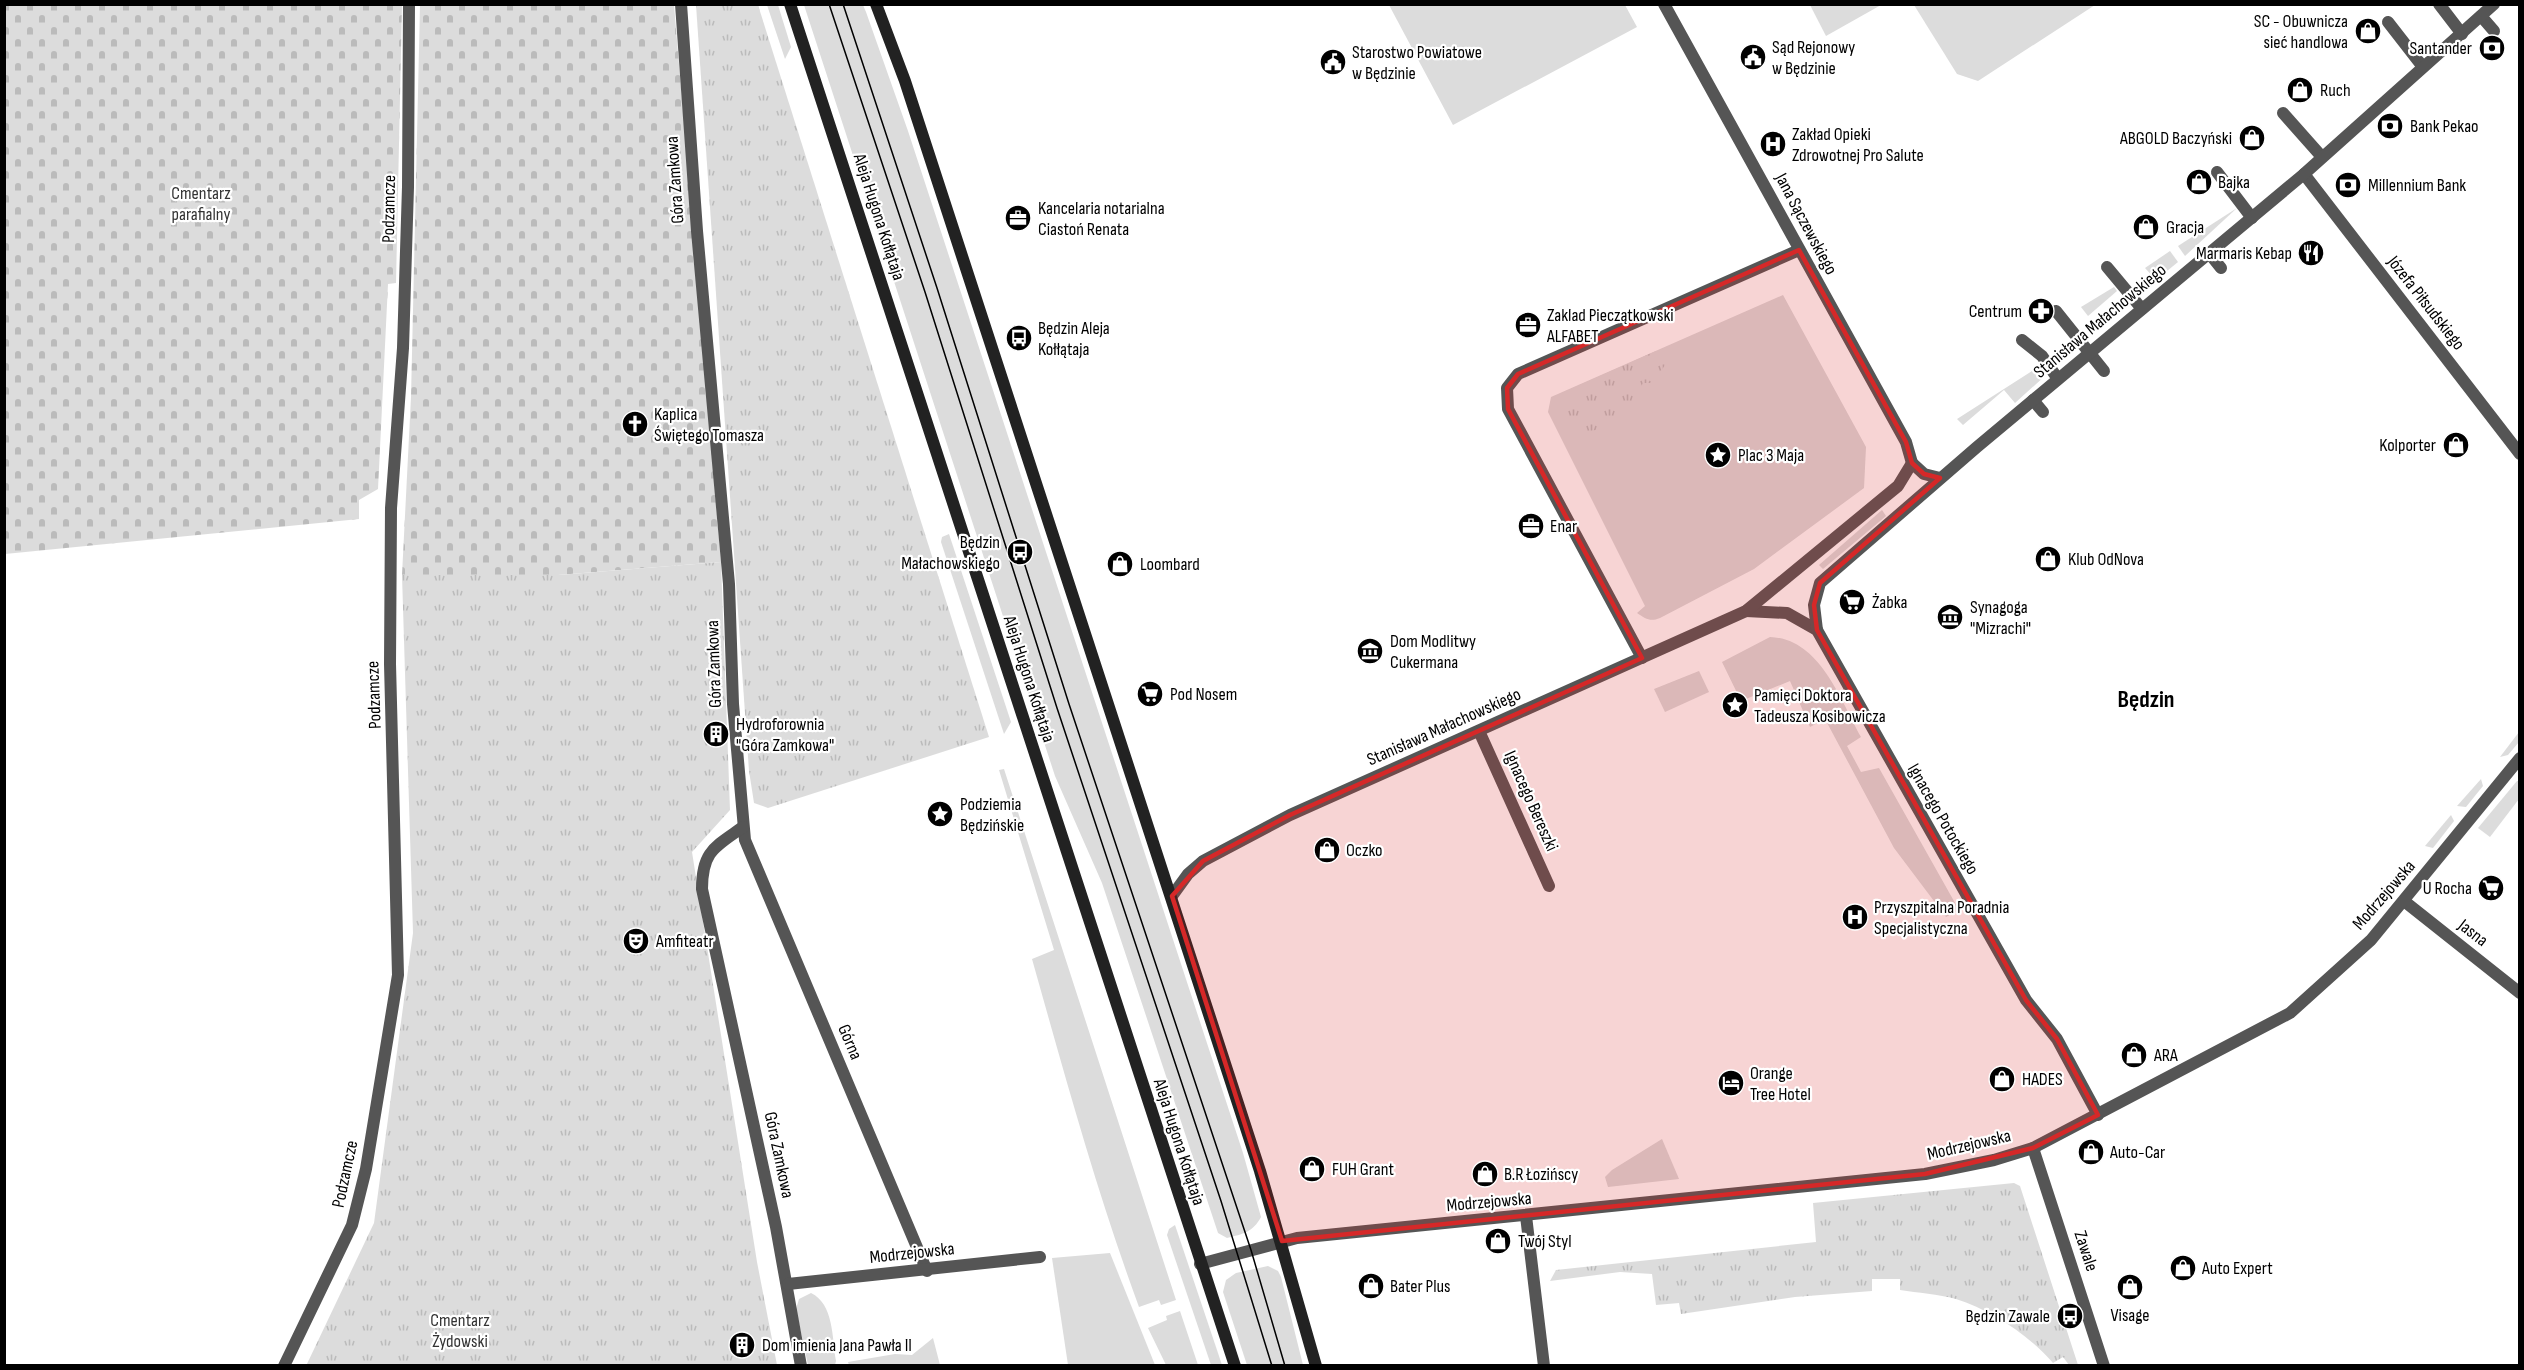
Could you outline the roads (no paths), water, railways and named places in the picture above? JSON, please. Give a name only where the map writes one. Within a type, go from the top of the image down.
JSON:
[{"type":"main road","name":"Aleja Hugona Kołłątaja","points":[[790,4],[1200,1264],[1235,1365]]},
{"type":"main road","points":[[876,4],[905,81],[1172,896],[1282,1241],[1316,1365]]},
{"type":"street","name":"Podzamcze","points":[[284,1365],[352,1225],[366,1169],[398,975],[390,664],[391,508],[403,336],[408,187],[409,4]]},
{"type":"street","name":"Góra Zamkowa","points":[[681,4],[697,231],[729,584],[733,704],[743,827],[714,846],[702,867],[702,889],[788,1284],[801,1365]]},
{"type":"street","name":"Jana Sączewskiego","points":[[1664,4],[1906,442],[1912,463]]},
{"type":"street","points":[[2439,4],[2462,34]]},
{"type":"street","name":"Stanisława Małachowskiego","points":[[1817,630],[1814,605],[1820,583],[1940,478],[2304,174],[2494,4]]},
{"type":"street","points":[[2481,16],[2494,32]]},
{"type":"street","points":[[2388,22],[2423,68]]},
{"type":"street","points":[[2283,113],[2322,158]]},
{"type":"street","points":[[2217,172],[2252,218]]},
{"type":"street","name":"Józefa Piłsudskiego","points":[[2304,174],[2520,454]]},
{"type":"street","points":[[1642,658],[1508,409],[1507,388],[1518,374],[1799,250]]},
{"type":"street","points":[[2209,254],[2221,268]]},
{"type":"street","points":[[2107,267],[2142,309]]},
{"type":"street","points":[[2056,311],[2104,371]]},
{"type":"street","points":[[2022,340],[2042,356],[2058,379]]},
{"type":"street","points":[[2033,400],[2043,412]]},
{"type":"street","name":"Stanisława Małachowskiego","points":[[1172,896],[1188,874],[1203,861],[1290,815],[1746,611],[1898,486],[1912,463]]},
{"type":"street","points":[[1912,463],[1924,474],[1940,478]]},
{"type":"street","name":"Stanisława Małachowskiego","points":[[1746,611],[1787,613],[1817,630]]},
{"type":"street","name":"Ignacego Potockiego","points":[[1817,630],[2026,1000],[2057,1040],[2098,1115]]},
{"type":"street","name":"Ignacego Bereszki","points":[[1479,731],[1550,886]]},
{"type":"street","name":"Modrzejowska","points":[[1200,1264],[1282,1241],[1526,1216],[1655,1200],[1925,1174],[1994,1160],[2033,1148],[2290,1013],[2362,948],[2404,901],[2520,758]]},
{"type":"street","name":"Górna","points":[[743,827],[745,840],[927,1270]]},
{"type":"street","name":"Jasna","points":[[2404,901],[2520,993]]},
{"type":"street","name":"Zawale","points":[[2033,1148],[2104,1365]]},
{"type":"street","points":[[1526,1216],[1544,1365]]},
{"type":"street","name":"Modrzejowska","points":[[788,1284],[1040,1257]]},
{"type":"tram line","points":[[829,4],[925,292],[1057,708],[1221,1201],[1272,1366]]},
{"type":"tram line","points":[[843,4],[937,288],[1069,704],[1251,1250],[1285,1366]]},
{"type":"place","name":"SC - Obuwnicza sieć handlowa","points":[[2368,31]]},
{"type":"place","name":"Santander","points":[[2492,48]]},
{"type":"place","name":"Sąd Rejonowy w Będzinie","points":[[1753,57]]},
{"type":"place","name":"Starostwo Powiatowe w Będzinie","points":[[1333,62]]},
{"type":"place","name":"Ruch","points":[[2300,90]]},
{"type":"place","name":"Bank Pekao","points":[[2390,126]]},
{"type":"place","name":"ABGOLD Baczyński","points":[[2252,138]]},
{"type":"place","name":"Zakład Opieki Zdrowotnej Pro Salute","points":[[1773,144]]},
{"type":"place","name":"Bajka","points":[[2199,182]]},
{"type":"place","name":"Millennium Bank","points":[[2348,185]]},
{"type":"place","name":"Kancelaria notarialna Ciastoń Renata","points":[[1018,218]]},
{"type":"place","name":"Gracja","points":[[2146,227]]},
{"type":"place","name":"Marmaris Kebap","points":[[2311,253]]},
{"type":"place","name":"Centrum","points":[[2041,311]]},
{"type":"place","name":"Zaklad Pieczątkowski ALFABET","points":[[1528,325]]},
{"type":"place","name":"Będzin Aleja Kołłątaja","points":[[1019,338]]},
{"type":"place","name":"Kaplica Świętego Tomasza","points":[[635,424]]},
{"type":"place","name":"Kolporter","points":[[2456,445]]},
{"type":"place","name":"Plac 3 Maja","points":[[1718,455]]},
{"type":"place","name":"Enar","points":[[1531,526]]},
{"type":"place","name":"Będzin Małachowskiego","points":[[1020,552]]},
{"type":"place","name":"Klub OdNova","points":[[2048,559]]},
{"type":"place","name":"Loombard","points":[[1120,564]]},
{"type":"place","name":"Żabka","points":[[1852,602]]},
{"type":"place","name":"Synagoga \"Mizrachi\"","points":[[1950,617]]},
{"type":"place","name":"Dom Modlitwy Cukermana","points":[[1370,651]]},
{"type":"place","name":"Pod Nosem","points":[[1150,694]]},
{"type":"place","name":"Pamięci Doktora Tadeusza Kosibowicza","points":[[1735,705]]},
{"type":"place","name":"Hydroforownia \"Góra Zamkowa\"","points":[[716,734]]},
{"type":"place","name":"Podziemia Będzińskie","points":[[940,814]]},
{"type":"place","name":"Oczko","points":[[1327,850]]},
{"type":"place","name":"U Rocha","points":[[2491,888]]},
{"type":"place","name":"Przyszpitalna Poradnia Specjalistyczna","points":[[1855,917]]},
{"type":"place","name":"Amfiteatr","points":[[636,941]]},
{"type":"place","name":"ARA","points":[[2134,1055]]},
{"type":"place","name":"HADES","points":[[2002,1079]]},
{"type":"place","name":"Orange Tree Hotel","points":[[1731,1083]]},
{"type":"place","name":"Auto-Car","points":[[2091,1152]]},
{"type":"place","name":"FUH Grant","points":[[1312,1169]]},
{"type":"place","name":"B.R Łozińscy","points":[[1485,1174]]},
{"type":"place","name":"Twój Styl","points":[[1498,1241]]},
{"type":"place","name":"Auto Expert","points":[[2183,1268]]},
{"type":"place","name":"Bater Plus","points":[[1371,1286]]},
{"type":"place","name":"Visage","points":[[2130,1287]]},
{"type":"place","name":"Będzin Zawale","points":[[2070,1316]]},
{"type":"place","name":"Dom imienia Jana Pawła II","points":[[742,1345]]},
{"type":"district","name":"Będzin","points":[[2146,699]]},
{"type":"park label","name":"Cmentarz parafialny","points":[[201,203]]},
{"type":"park label","name":"Cmentarz Żydowski","points":[[460,1330]]}]
